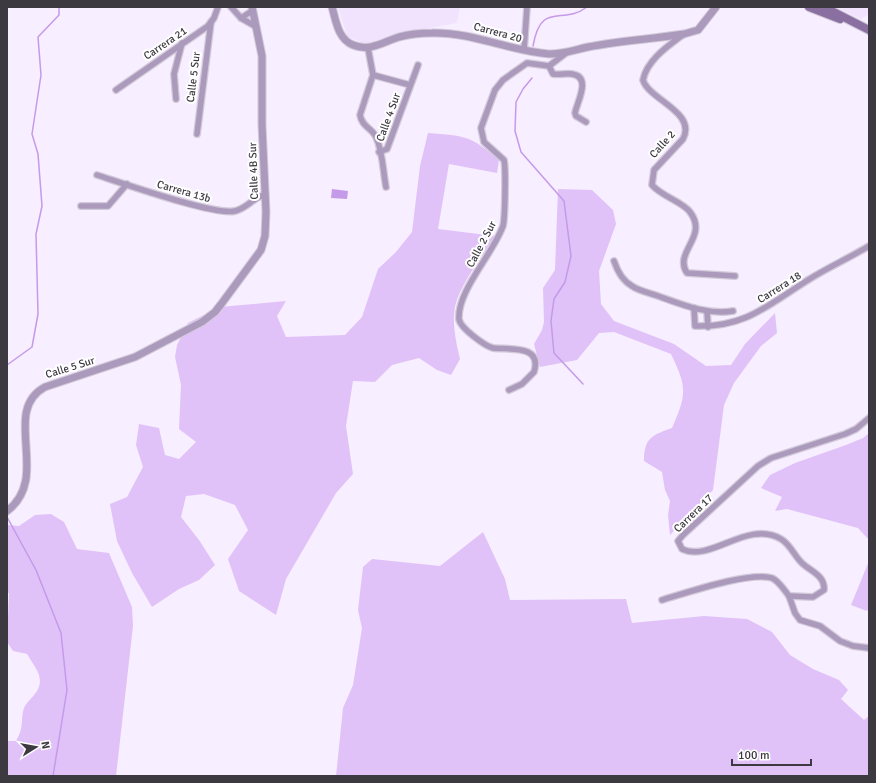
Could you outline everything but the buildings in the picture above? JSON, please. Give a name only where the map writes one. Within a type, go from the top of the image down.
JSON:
[{"type":"main road","points":[[810,7],[829,16],[854,22]]},
{"type":"main road","points":[[826,8],[869,30]]},
{"type":"street","points":[[211,22],[218,7]]},
{"type":"street","points":[[231,7],[241,18],[255,26]]},
{"type":"street","points":[[332,7],[340,34],[344,40],[353,45],[368,48]]},
{"type":"street","points":[[524,50],[527,7]]},
{"type":"street","name":"Calle 2","points":[[716,7],[698,30],[684,34],[658,55],[644,72],[643,80],[646,88],[678,113],[686,126],[686,133],[683,139],[654,170],[652,185],[656,190],[689,210],[692,216],[696,230],[695,235],[683,257],[683,264],[687,273],[735,276]]},
{"type":"street","name":"Calle 4B Sur","points":[[222,303],[261,250],[266,226],[264,195],[262,56],[252,9],[241,18]]},
{"type":"street","name":"Carrera 21","points":[[116,90],[211,22]]},
{"type":"street","name":"Calle 5 Sur","points":[[197,134],[211,22]]},
{"type":"street","name":"Carrera 20","points":[[368,48],[409,35],[446,33],[465,35],[524,50],[550,54],[566,53],[587,47],[684,34]]},
{"type":"street","points":[[176,99],[174,79],[182,42]]},
{"type":"street","name":"Calle 4 Sur","points":[[368,48],[373,75],[360,114],[361,120],[376,137],[386,187]]},
{"type":"street","points":[[566,53],[563,57],[549,66],[553,74],[577,75],[582,80],[583,87],[575,113],[576,116],[586,122]]},
{"type":"street","name":"Calle 2 Sur","points":[[509,390],[522,384],[534,372],[534,359],[528,351],[521,349],[488,346],[464,329],[459,320],[462,300],[496,241],[504,221],[504,160],[484,142],[481,128],[495,90],[503,80],[527,63],[549,66]]},
{"type":"street","name":"Calle 4 Sur","points":[[379,152],[387,149],[418,65]]},
{"type":"street","name":"Calle 4 Sur","points":[[373,75],[410,85]]},
{"type":"street","name":"Carrera 13b","points":[[97,175],[197,206],[228,212],[243,208],[255,198],[264,195]]},
{"type":"street","points":[[81,206],[108,206],[126,184]]},
{"type":"street","name":"Carrera 18","points":[[694,308],[695,326],[708,327],[726,325],[741,321],[768,307],[808,280],[869,246]]},
{"type":"street","points":[[614,261],[625,280],[632,286],[694,308],[718,312],[733,311]]},
{"type":"street","name":"Calle 5 Sur","points":[[9,510],[21,495],[24,482],[18,431],[19,414],[24,403],[33,394],[45,387],[135,358],[202,322],[215,312],[222,303]]},
{"type":"street","points":[[707,311],[708,327]]},
{"type":"street","name":"Carrera 17","points":[[789,596],[818,595],[824,590],[824,584],[821,578],[799,560],[789,545],[780,539],[766,533],[755,534],[696,553],[682,549],[678,540],[758,466],[771,458],[845,434],[856,429],[869,418]]},
{"type":"street","points":[[662,600],[727,581],[762,577],[773,579],[789,596],[795,613],[800,620],[820,626],[840,641],[853,646],[869,648]]},
{"type":"shaded area","points":[[338,7],[460,7],[457,23],[412,31],[365,44],[347,36]]},
{"type":"shaded area","points":[[836,7],[869,7],[869,14],[861,19]]},
{"type":"shaded area","points":[[428,133],[459,136],[474,141],[499,160],[497,173],[449,164],[438,229],[495,236],[463,286],[456,303],[454,324],[460,359],[451,375],[437,370],[419,358],[392,365],[375,382],[353,381],[346,426],[353,474],[336,493],[286,579],[276,615],[239,591],[228,559],[248,530],[235,505],[204,494],[186,496],[181,517],[199,540],[215,565],[199,580],[179,589],[152,607],[132,573],[117,541],[110,504],[127,497],[143,467],[136,445],[139,424],[159,428],[165,455],[179,459],[196,442],[179,429],[181,385],[175,357],[177,345],[188,323],[220,307],[286,301],[277,316],[286,337],[345,335],[362,317],[378,269],[396,252],[412,232],[420,166]]},
{"type":"shaded area","points":[[332,189],[348,191],[347,199],[331,198]]},
{"type":"shaded area","points":[[558,189],[592,190],[613,210],[616,224],[599,271],[601,304],[614,321],[674,344],[706,366],[731,365],[745,344],[775,313],[777,333],[761,346],[734,383],[724,405],[713,490],[670,535],[668,515],[670,501],[665,490],[662,472],[644,461],[644,453],[650,438],[672,428],[680,407],[683,391],[682,383],[671,354],[614,332],[599,333],[577,360],[540,367],[534,344],[542,330],[544,322],[543,288],[555,270]]},
{"type":"shaded area","points":[[869,433],[869,540],[858,528],[787,509],[775,511],[782,497],[761,488],[770,475],[795,463],[863,438]]},
{"type":"shaded area","points":[[51,514],[64,522],[77,549],[109,553],[132,607],[133,626],[116,776],[7,776],[7,741],[16,741],[19,736],[24,708],[38,690],[40,679],[37,670],[27,654],[13,651],[7,642],[9,593],[7,593],[7,525],[19,526],[35,515]]},
{"type":"shaded area","points":[[483,532],[505,579],[510,600],[626,599],[632,623],[704,616],[747,619],[772,632],[790,655],[813,669],[839,680],[848,690],[841,699],[864,720],[869,716],[869,776],[336,776],[343,708],[353,685],[362,628],[358,610],[363,567],[372,559],[440,566]]},
{"type":"shaded area","points":[[869,561],[869,608],[867,611],[851,605]]},
{"type":"waterway","points":[[7,365],[32,347],[38,314],[36,234],[42,206],[38,154],[32,134],[41,75],[38,37],[59,15],[59,7]]},
{"type":"waterway","points":[[533,46],[541,23],[547,18],[569,15],[587,7]]},
{"type":"waterway","points":[[532,78],[523,89],[516,102],[515,131],[521,152],[564,201],[571,256],[565,282],[554,299],[551,321],[554,353],[583,384]]},
{"type":"waterway","points":[[7,517],[36,570],[61,633],[67,690],[53,776]]}]
